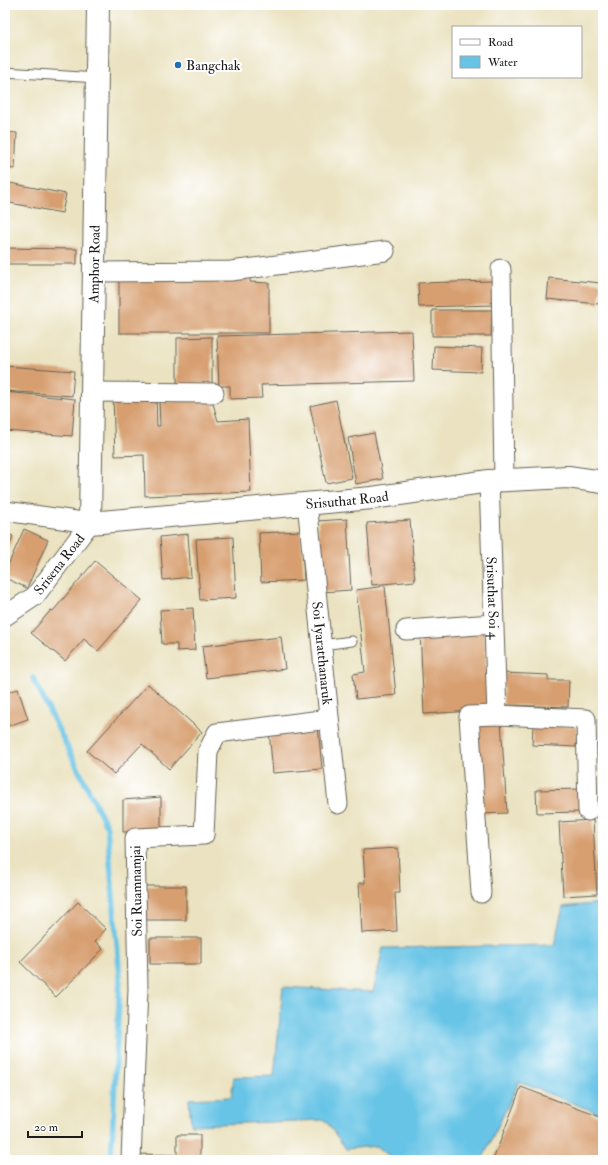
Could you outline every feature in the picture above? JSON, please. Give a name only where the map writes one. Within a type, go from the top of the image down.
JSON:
[{"type":"street","name":"Amphor Road","points":[[90,523],[98,5]]},
{"type":"street","points":[[94,272],[231,271],[385,251]]},
{"type":"street","name":"Srisuthat Soi 4","points":[[497,715],[494,624],[501,269]]},
{"type":"street","points":[[92,392],[214,393]]},
{"type":"street","name":"Srisuthat Road","points":[[90,523],[307,502],[372,498],[496,481],[568,477],[603,482]]},
{"type":"street","name":"Soi Iyaratthanaruk","points":[[307,502],[338,804]]},
{"type":"street","points":[[5,511],[90,523]]},
{"type":"street","name":"Srisena Road","points":[[5,616],[35,596],[90,523]]},
{"type":"street","points":[[406,630],[494,624]]},
{"type":"street","points":[[481,893],[469,716],[497,715],[586,719],[588,811]]},
{"type":"street","name":"Soi Ruamnamjai","points":[[131,1160],[138,989],[135,838],[204,835],[208,751],[217,733],[329,719]]},
{"type":"lane","points":[[5,72],[97,78]]},
{"type":"lane","points":[[322,645],[352,641]]},
{"type":"water","points":[[603,903],[603,1115],[519,1082],[482,1160],[394,1160],[377,1146],[346,1149],[325,1120],[191,1125],[189,1099],[231,1097],[234,1077],[274,1076],[283,987],[373,992],[383,948],[554,945],[563,907]]},
{"type":"building","points":[[5,132],[17,133],[15,169],[5,168]]},
{"type":"building","points":[[5,182],[66,194],[62,213],[5,202]]},
{"type":"building","points":[[5,248],[77,249],[77,264],[5,264]]},
{"type":"building","points":[[119,278],[250,278],[250,282],[269,283],[269,333],[119,333]]},
{"type":"building","points":[[549,278],[601,283],[599,304],[547,299]]},
{"type":"building","points":[[494,281],[495,305],[419,307],[418,283]]},
{"type":"building","points":[[432,310],[492,310],[491,336],[432,336]]},
{"type":"building","points":[[412,331],[414,381],[261,385],[262,398],[230,399],[230,386],[219,386],[217,336]]},
{"type":"building","points":[[212,337],[212,384],[177,384],[177,338]]},
{"type":"building","points":[[434,346],[482,348],[481,372],[433,370]]},
{"type":"building","points":[[5,366],[74,371],[72,396],[5,391]]},
{"type":"building","points":[[5,392],[75,399],[72,436],[5,431]]},
{"type":"building","points":[[156,396],[157,426],[160,426],[159,402],[212,400],[218,421],[248,419],[251,492],[145,496],[144,455],[115,456],[113,397]]},
{"type":"building","points":[[336,400],[352,478],[326,483],[310,406]]},
{"type":"building","points":[[374,433],[383,479],[356,484],[348,438]]},
{"type":"building","points":[[347,519],[351,590],[322,592],[318,521]]},
{"type":"building","points":[[410,520],[415,581],[372,585],[367,523]]},
{"type":"building","points":[[24,529],[48,540],[27,588],[5,578],[5,572]]},
{"type":"building","points":[[301,531],[304,580],[261,582],[259,533]]},
{"type":"building","points":[[5,533],[13,536],[5,556]]},
{"type":"building","points":[[188,534],[191,577],[163,580],[160,537]]},
{"type":"building","points":[[233,537],[236,598],[200,600],[196,539]]},
{"type":"building","points":[[95,561],[142,600],[98,651],[84,639],[65,661],[31,633],[51,610],[53,611]]},
{"type":"building","points":[[385,586],[396,695],[356,699],[353,674],[365,672],[356,590]]},
{"type":"building","points":[[193,608],[195,650],[177,651],[177,644],[162,644],[160,610]]},
{"type":"building","points":[[484,630],[489,710],[424,714],[420,631]]},
{"type":"building","points":[[281,637],[285,669],[206,678],[202,646]]},
{"type":"building","points":[[504,673],[548,675],[548,680],[569,680],[568,707],[503,705]]},
{"type":"building","points":[[148,684],[202,732],[169,769],[142,744],[114,774],[87,751]]},
{"type":"building","points":[[18,689],[28,719],[5,727],[5,693]]},
{"type":"building","points":[[501,721],[507,813],[480,814],[475,722]]},
{"type":"building","points":[[318,726],[322,769],[273,773],[269,731]]},
{"type":"building","points":[[533,726],[577,727],[576,747],[532,745]]},
{"type":"building","points":[[583,789],[583,812],[537,813],[536,790]]},
{"type":"building","points":[[161,797],[161,831],[123,832],[123,800]]},
{"type":"building","points":[[593,820],[597,894],[563,896],[559,822]]},
{"type":"building","points":[[398,848],[400,893],[395,893],[397,931],[362,933],[359,883],[365,883],[363,850]]},
{"type":"building","points":[[600,860],[603,860],[603,891],[600,891]]},
{"type":"building","points":[[138,886],[186,886],[186,920],[138,920]]},
{"type":"building","points":[[78,902],[106,929],[95,941],[103,949],[56,997],[20,962]]},
{"type":"building","points":[[150,938],[201,938],[201,964],[150,964]]},
{"type":"building","points":[[521,1087],[603,1118],[603,1149],[599,1160],[493,1160]]},
{"type":"building","points":[[177,1135],[200,1135],[200,1160],[177,1160]]},
{"type":"building","points":[[137,1154],[175,1155],[175,1160],[137,1160]]},
{"type":"waterway","points":[[33,678],[107,827],[120,978],[111,1160]]},
{"type":"place","name":"Bangchak","points":[[178,65]]}]
